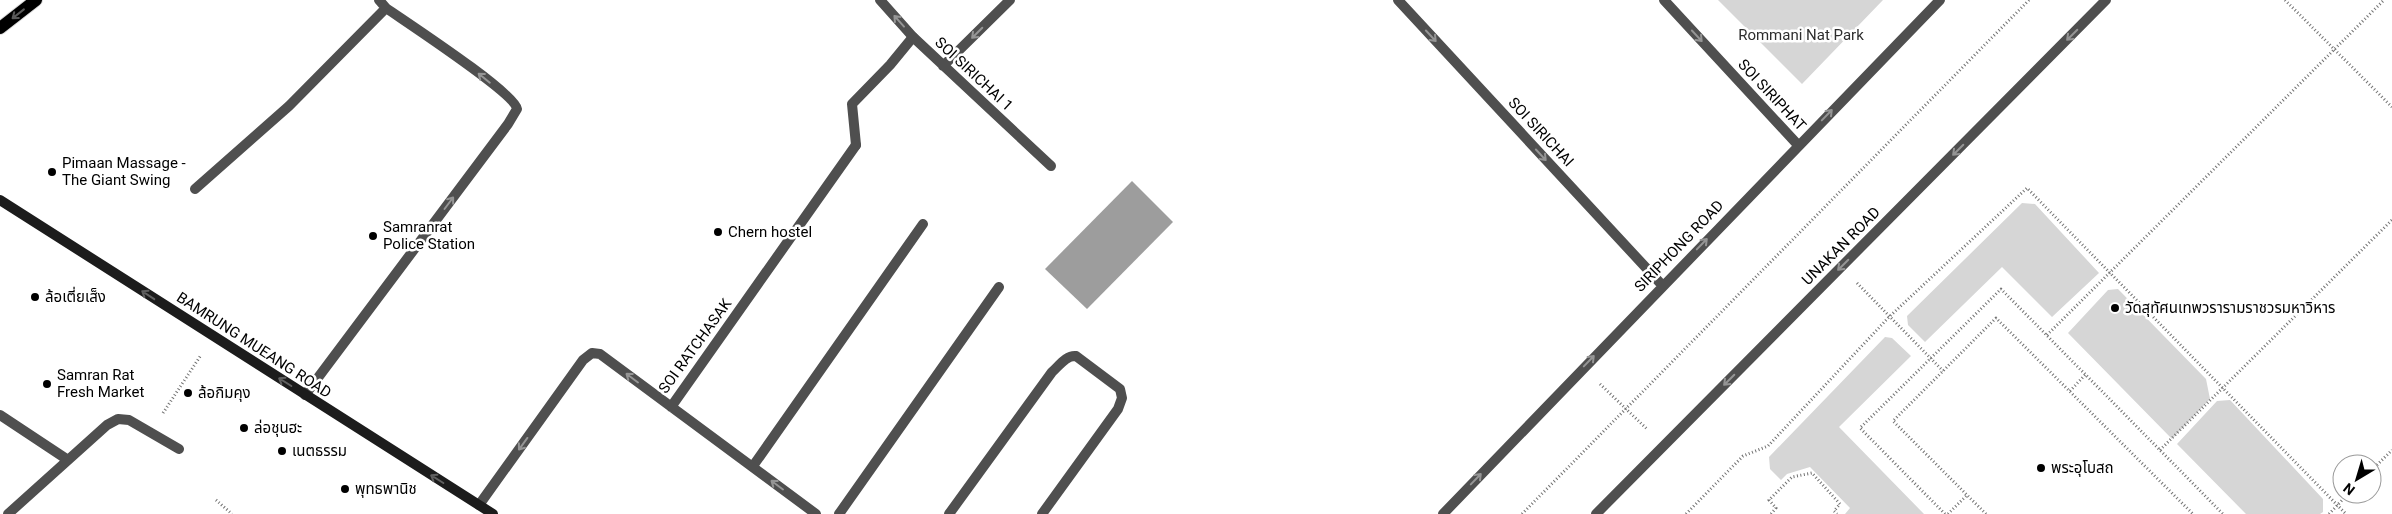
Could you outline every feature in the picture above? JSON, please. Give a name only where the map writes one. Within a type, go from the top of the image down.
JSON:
[{"type":"main road","points":[[0,28],[36,0]]},
{"type":"main road","name":"BAMRUNG MUEANG ROAD","points":[[0,200],[493,514]]},
{"type":"street","name":"SOI SIRICHAI 1","points":[[880,0],[913,37],[1051,166]]},
{"type":"street","points":[[943,66],[1010,0]]},
{"type":"street","name":"SOI SIRICHAI","points":[[1398,0],[1662,285]]},
{"type":"street","name":"SOI SIRIPHAT","points":[[1664,0],[1798,145]]},
{"type":"street","name":"SIRIPHONG ROAD","points":[[1443,514],[1662,285],[1940,0]]},
{"type":"street","name":"UNAKAN ROAD","points":[[1596,514],[2106,0]]},
{"type":"street","points":[[195,190],[289,106],[383,4],[477,72],[512,100],[516,109],[508,124],[305,395]]},
{"type":"street","name":"SOI RATCHASAK","points":[[479,505],[583,360],[592,353],[600,354],[671,407],[856,145],[852,104],[890,65],[913,37]]},
{"type":"street","points":[[753,466],[923,224]]},
{"type":"street","points":[[839,514],[999,287]]},
{"type":"street","points":[[949,514],[1052,372],[1065,359],[1076,356],[1120,389],[1122,398],[1118,409],[1042,514]]},
{"type":"street","points":[[671,407],[816,514]]},
{"type":"street","points":[[0,415],[68,460]]},
{"type":"street","points":[[8,514],[107,425],[118,419],[129,420],[179,449]]},
{"type":"path","points":[[1522,514],[2029,0]]},
{"type":"path","points":[[2285,0],[2392,108]]},
{"type":"path","points":[[2046,335],[2384,0]]},
{"type":"path","points":[[1686,514],[1744,456],[1768,446],[1889,317],[2026,188],[2346,514]]},
{"type":"path","points":[[2160,450],[2392,220]]},
{"type":"path","points":[[1857,283],[1943,371]]},
{"type":"path","points":[[1967,494],[1947,514],[1860,428],[2001,289],[2223,514]]},
{"type":"path","points":[[1986,514],[1893,421],[1996,318],[2193,514]]},
{"type":"path","points":[[150,432],[213,336]]},
{"type":"path","points":[[2070,391],[2086,375]]},
{"type":"path","points":[[1597,382],[1654,436]]},
{"type":"path","points":[[2382,460],[2392,450]]},
{"type":"path","points":[[1771,514],[1776,508],[1769,500],[1792,477],[1812,473],[1840,504],[1834,511],[1837,514]]},
{"type":"path","points":[[216,500],[232,514]]},
{"type":"path","points":[[2328,514],[2337,505]]},
{"type":"green space","name":"Rommani Nat Park","points":[[1718,0],[1883,0],[1802,84]]},
{"type":"green space","points":[[2022,203],[2035,204],[2099,273],[2052,317],[2002,267],[1925,342],[1908,325],[1907,316]]},
{"type":"green space","points":[[2118,289],[2206,379],[2210,399],[2172,439],[2068,333],[2108,290]]},
{"type":"green space","points":[[1885,337],[1892,338],[1911,356],[1839,427],[1924,514],[1845,514],[1850,508],[1810,467],[1787,474],[1781,480],[1770,469],[1769,457]]},
{"type":"green space","points":[[2230,400],[2323,499],[2323,512],[2320,514],[2246,514],[2177,444],[2217,401]]},
{"type":"shaded area","points":[[1132,181],[1173,222],[1087,309],[1045,269]]},
{"type":"place","name":"Pimaan Massage - The Giant Swing","points":[[52,172]]},
{"type":"place","name":"Chern hostel","points":[[718,232]]},
{"type":"place","name":"Samranrat Police Station","points":[[373,236]]},
{"type":"place","name":"ล้อเตี่ยเส็ง","points":[[35,297]]},
{"type":"place","name":"วัดสุทัศนเทพวรารามราชวรมหาวิหาร","points":[[2115,308]]},
{"type":"place","name":"Samran Rat Fresh Market","points":[[47,384]]},
{"type":"place","name":"ล้อกิมคุง","points":[[188,393]]},
{"type":"place","name":"ล่อชุนฮะ","points":[[244,428]]},
{"type":"place","name":"เนตธรรม","points":[[282,451]]},
{"type":"place","name":"พระอุโบสถ","points":[[2041,468]]},
{"type":"place","name":"พุทธพานิช","points":[[345,489]]}]
